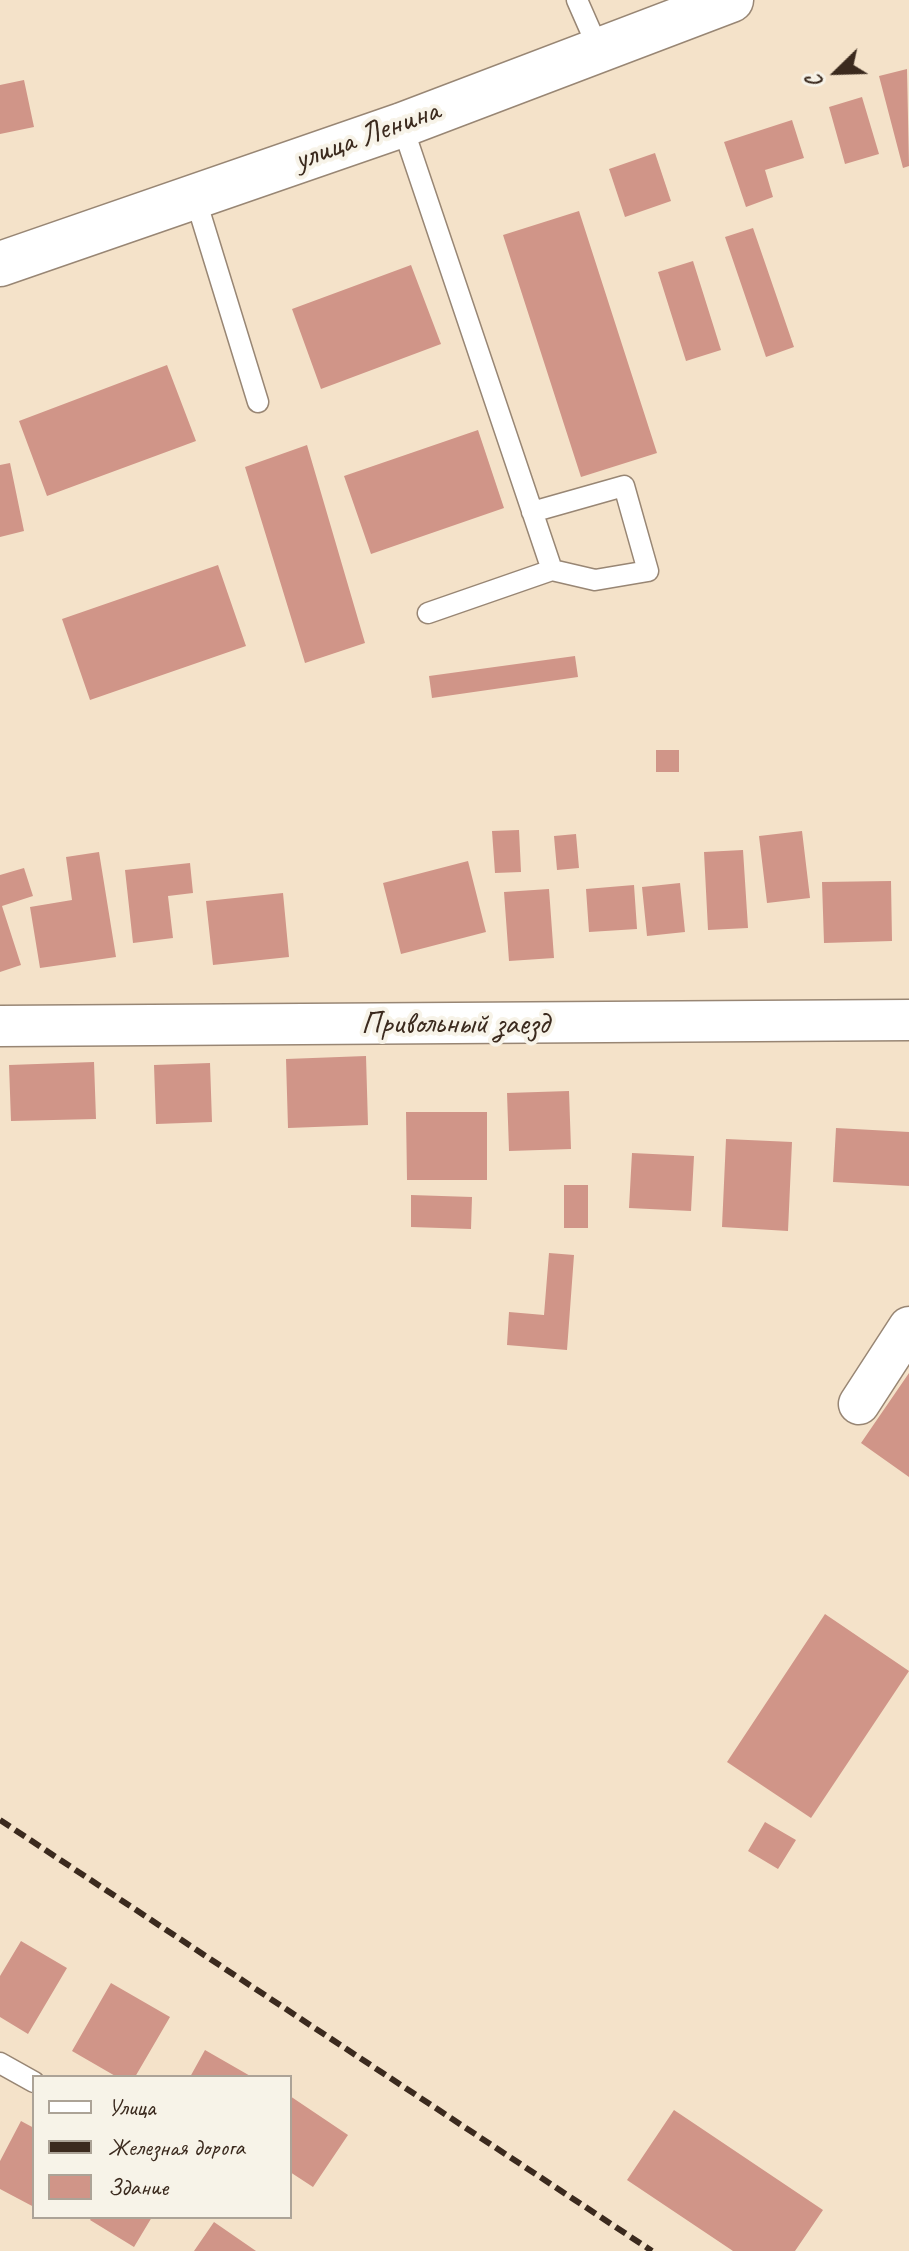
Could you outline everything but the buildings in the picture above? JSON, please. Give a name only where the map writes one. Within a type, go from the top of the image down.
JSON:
[{"type":"main road","name":"улица Ленина","points":[[0,264],[402,125],[731,0]]},
{"type":"street","name":"Привольный заезд","points":[[0,1026],[909,1020]]},
{"type":"street","points":[[859,1404],[909,1328]]},
{"type":"lane","points":[[577,0],[599,50]]},
{"type":"lane","points":[[402,125],[552,570]]},
{"type":"lane","points":[[195,197],[258,402]]},
{"type":"lane","points":[[428,613],[552,570],[595,580],[648,571],[624,486],[532,512]]},
{"type":"lane","points":[[0,2063],[32,2081]]},
{"type":"railway","points":[[0,1820],[652,2251]]}]
